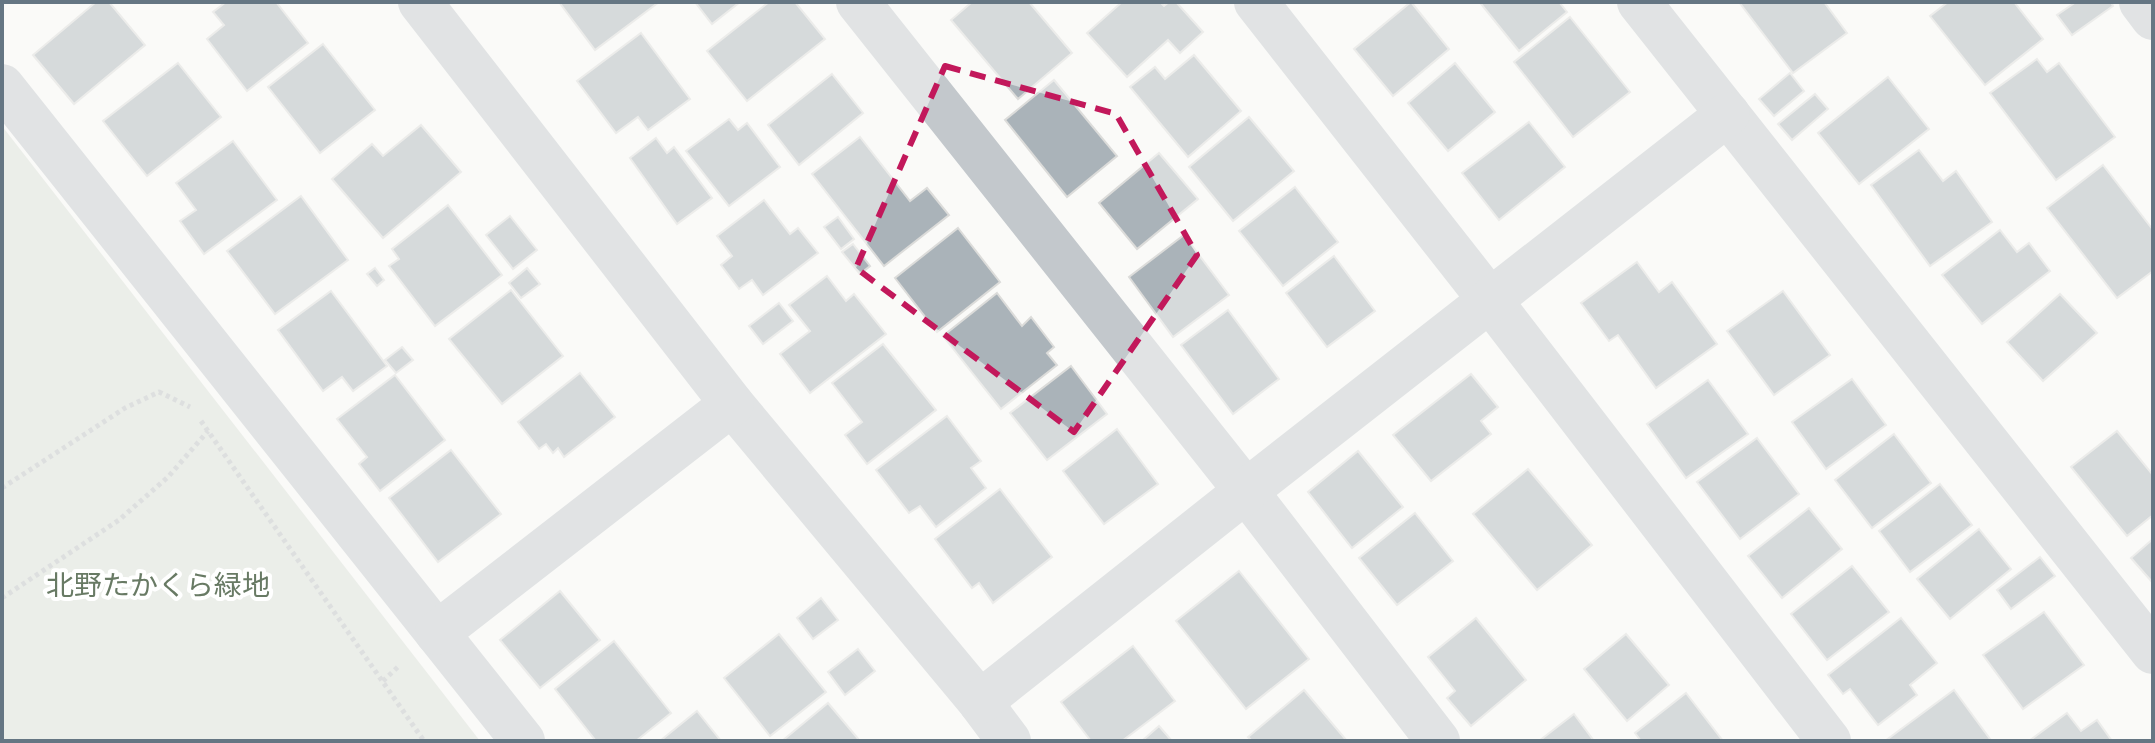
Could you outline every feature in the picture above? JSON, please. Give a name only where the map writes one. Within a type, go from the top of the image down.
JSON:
[{"type":"street","points":[[420,2],[732,404],[1009,741]]},
{"type":"street","points":[[858,2],[1246,491],[1438,741]]},
{"type":"street","points":[[1256,2],[1829,741]]},
{"type":"street","points":[[1639,2],[2153,652]]},
{"type":"street","points":[[2141,2],[2153,18]]},
{"type":"street","points":[[2,86],[523,741]]},
{"type":"street","points":[[980,702],[1728,114]]},
{"type":"street","points":[[437,633],[732,404]]},
{"type":"path","points":[[2,488],[125,408],[159,392],[190,406],[424,741]]},
{"type":"path","points":[[2,598],[119,520],[168,477],[208,431]]},
{"type":"highlighted area","points":[[945,66],[1116,114],[1197,255],[1074,432],[856,268]]},
{"type":"green space","name":"北野たかくら緑地","points":[[2,126],[432,679],[480,741],[2,741]]},
{"type":"building","points":[[96,2],[109,2],[145,45],[74,104],[33,55]]},
{"type":"building","points":[[226,2],[276,2],[308,43],[247,91],[207,39],[224,25],[213,12]]},
{"type":"building","points":[[559,2],[659,2],[595,50]]},
{"type":"building","points":[[695,2],[740,2],[712,24]]},
{"type":"building","points":[[769,2],[795,2],[825,39],[747,101],[707,51]]},
{"type":"building","points":[[972,2],[1029,2],[1072,53],[1018,99],[951,20]]},
{"type":"building","points":[[1122,2],[1160,2],[1164,6],[1176,2],[1203,32],[1180,53],[1168,40],[1127,77],[1087,33]]},
{"type":"building","points":[[1411,2],[1449,49],[1393,96],[1354,49]]},
{"type":"building","points":[[1559,2],[1567,12],[1519,51],[1481,4]]},
{"type":"building","points":[[1739,2],[1824,2],[1847,33],[1793,73]]},
{"type":"building","points":[[1948,2],[2014,2],[2043,39],[1985,85],[1930,16]]},
{"type":"building","points":[[2076,2],[2111,2],[2113,6],[2072,35],[2057,15]]},
{"type":"building","points":[[1570,17],[1630,92],[1573,137],[1514,62]]},
{"type":"building","points":[[641,33],[690,99],[648,130],[638,117],[616,133],[577,81]]},
{"type":"building","points":[[323,44],[375,110],[320,153],[268,87]]},
{"type":"building","points":[[1194,55],[1241,111],[1188,157],[1130,87],[1155,67],[1165,79]]},
{"type":"building","points":[[2037,59],[2047,72],[2059,63],[2115,137],[2056,180],[1990,93]]},
{"type":"building","points":[[178,63],[221,117],[147,176],[103,121]]},
{"type":"building","points":[[1455,63],[1495,112],[1448,151],[1408,103]]},
{"type":"building","points":[[1790,73],[1804,91],[1774,116],[1759,99]]},
{"type":"building","points":[[832,74],[863,113],[799,165],[768,125]]},
{"type":"building","points":[[1888,77],[1929,129],[1859,184],[1818,133]]},
{"type":"building","points":[[1054,80],[1117,156],[1067,197],[1005,120]]},
{"type":"building","points":[[1815,94],[1828,109],[1792,140],[1778,124]]},
{"type":"building","points":[[1249,117],[1294,171],[1233,221],[1189,167]]},
{"type":"building","points":[[729,119],[738,130],[747,123],[780,167],[729,206],[686,151]]},
{"type":"building","points":[[1529,122],[1565,167],[1499,220],[1462,173]]},
{"type":"building","points":[[421,125],[461,172],[383,238],[332,179],[372,144],[383,156]]},
{"type":"building","points":[[860,137],[910,201],[927,188],[949,215],[884,266],[812,174]]},
{"type":"building","points":[[656,138],[667,153],[674,147],[712,198],[677,224],[630,158]]},
{"type":"building","points":[[233,141],[277,200],[204,254],[180,221],[196,210],[176,183]]},
{"type":"building","points":[[1919,150],[1943,181],[1956,171],[1992,222],[1930,266],[1871,185]]},
{"type":"building","points":[[1159,153],[1198,199],[1137,249],[1099,203]]},
{"type":"building","points":[[2103,165],[2153,230],[2153,271],[2117,298],[2047,208]]},
{"type":"building","points":[[1295,187],[1338,242],[1283,286],[1239,231]]},
{"type":"building","points":[[301,196],[348,260],[275,314],[227,251]]},
{"type":"building","points":[[764,200],[790,234],[798,228],[818,253],[763,295],[752,280],[739,289],[721,265],[732,256],[717,236]]},
{"type":"building","points":[[448,205],[502,275],[435,326],[389,266],[399,259],[392,249]]},
{"type":"building","points":[[510,216],[537,250],[513,269],[486,235]]},
{"type":"building","points":[[838,217],[854,239],[841,249],[824,227]]},
{"type":"building","points":[[958,228],[1000,282],[937,332],[895,278]]},
{"type":"building","points":[[2000,230],[2017,252],[2029,243],[2050,271],[1982,324],[1942,275]]},
{"type":"building","points":[[1184,235],[1229,295],[1173,337],[1129,277]]},
{"type":"building","points":[[853,244],[870,266],[860,274],[842,252]]},
{"type":"building","points":[[1334,256],[1375,311],[1327,347],[1286,293]]},
{"type":"building","points":[[1637,262],[1659,292],[1672,282],[1717,344],[1656,388],[1618,335],[1609,341],[1581,303]]},
{"type":"building","points":[[375,268],[384,280],[377,286],[367,274]]},
{"type":"building","points":[[527,268],[540,284],[521,298],[509,283]]},
{"type":"building","points":[[827,276],[846,301],[854,294],[886,334],[810,393],[780,354],[810,331],[789,305]]},
{"type":"building","points":[[511,290],[563,356],[502,404],[449,339]]},
{"type":"building","points":[[331,291],[387,366],[353,391],[342,377],[323,391],[278,330]]},
{"type":"building","points":[[1783,291],[1830,355],[1774,395],[1727,331]]},
{"type":"building","points":[[997,293],[1022,326],[1031,317],[1054,347],[1047,353],[1057,365],[1001,409],[943,336]]},
{"type":"building","points":[[2060,294],[2097,333],[2043,381],[2007,342]]},
{"type":"building","points":[[779,303],[793,321],[763,344],[749,326]]},
{"type":"building","points":[[1228,310],[1279,379],[1233,414],[1181,345]]},
{"type":"building","points":[[883,344],[936,410],[867,464],[845,435],[862,422],[832,383]]},
{"type":"building","points":[[402,347],[413,360],[396,373],[385,360]]},
{"type":"building","points":[[1071,366],[1107,414],[1047,460],[1010,413]]},
{"type":"building","points":[[580,373],[615,417],[564,457],[558,448],[553,453],[546,444],[539,449],[518,422]]},
{"type":"building","points":[[1471,374],[1498,407],[1481,421],[1491,434],[1431,481],[1393,435]]},
{"type":"building","points":[[395,375],[445,440],[380,491],[359,464],[367,457],[337,419]]},
{"type":"building","points":[[1852,379],[1886,425],[1826,469],[1792,422]]},
{"type":"building","points":[[1708,380],[1748,434],[1686,478],[1647,424]]},
{"type":"building","points":[[947,416],[981,461],[971,468],[986,488],[936,527],[920,506],[909,513],[876,470]]},
{"type":"building","points":[[1117,429],[1158,484],[1104,524],[1063,471]]},
{"type":"building","points":[[2117,431],[2153,475],[2153,515],[2127,536],[2071,467]]},
{"type":"building","points":[[1894,434],[1931,483],[1872,528],[1835,480]]},
{"type":"building","points":[[1757,438],[1799,494],[1740,539],[1697,482]]},
{"type":"building","points":[[451,450],[501,514],[438,562],[389,498]]},
{"type":"building","points":[[1358,451],[1403,507],[1352,548],[1308,492]]},
{"type":"building","points":[[1528,469],[1592,545],[1537,590],[1473,514]]},
{"type":"building","points":[[1940,484],[1972,525],[1910,572],[1879,531]]},
{"type":"building","points":[[1000,489],[1052,557],[993,603],[979,583],[972,588],[935,539]]},
{"type":"building","points":[[1809,508],[1842,549],[1782,598],[1748,556]]},
{"type":"building","points":[[1415,513],[1453,561],[1397,605],[1359,558]]},
{"type":"building","points":[[1979,529],[2011,569],[1950,619],[1917,579]]},
{"type":"building","points":[[2153,539],[2153,583],[2131,558]]},
{"type":"building","points":[[2040,557],[2055,576],[2011,609],[1997,590]]},
{"type":"building","points":[[1852,566],[1889,612],[1827,660],[1791,614]]},
{"type":"building","points":[[1239,571],[1309,659],[1246,709],[1176,621]]},
{"type":"building","points":[[560,591],[600,640],[540,688],[500,640]]},
{"type":"building","points":[[821,598],[838,620],[813,639],[797,618]]},
{"type":"building","points":[[2044,612],[2084,665],[2023,709],[1983,655]]},
{"type":"building","points":[[1476,618],[1526,680],[1471,726],[1447,698],[1455,691],[1428,657]]},
{"type":"building","points":[[1901,618],[1937,663],[1910,685],[1917,695],[1878,725],[1850,689],[1843,694],[1828,675]]},
{"type":"building","points":[[779,634],[826,692],[770,736],[724,678]]},
{"type":"building","points":[[1626,634],[1669,685],[1627,721],[1584,669]]},
{"type":"building","points":[[614,641],[671,713],[636,741],[596,741],[555,689]]},
{"type":"building","points":[[1133,646],[1175,701],[1122,741],[1091,741],[1061,702]]},
{"type":"building","points":[[858,649],[875,671],[845,695],[828,672]]},
{"type":"building","points":[[1304,690],[1347,741],[1252,741],[1248,737]]},
{"type":"building","points":[[1954,690],[1990,739],[1885,741]]},
{"type":"building","points":[[1686,693],[1723,741],[1641,741],[1635,733]]},
{"type":"building","points":[[828,703],[860,741],[782,741]]},
{"type":"building","points":[[697,711],[721,741],[660,741]]},
{"type":"building","points":[[2067,713],[2081,731],[2097,720],[2112,741],[2029,741]]},
{"type":"building","points":[[1574,714],[1594,741],[1539,741]]},
{"type":"building","points":[[1159,726],[1172,741],[1142,741]]}]
